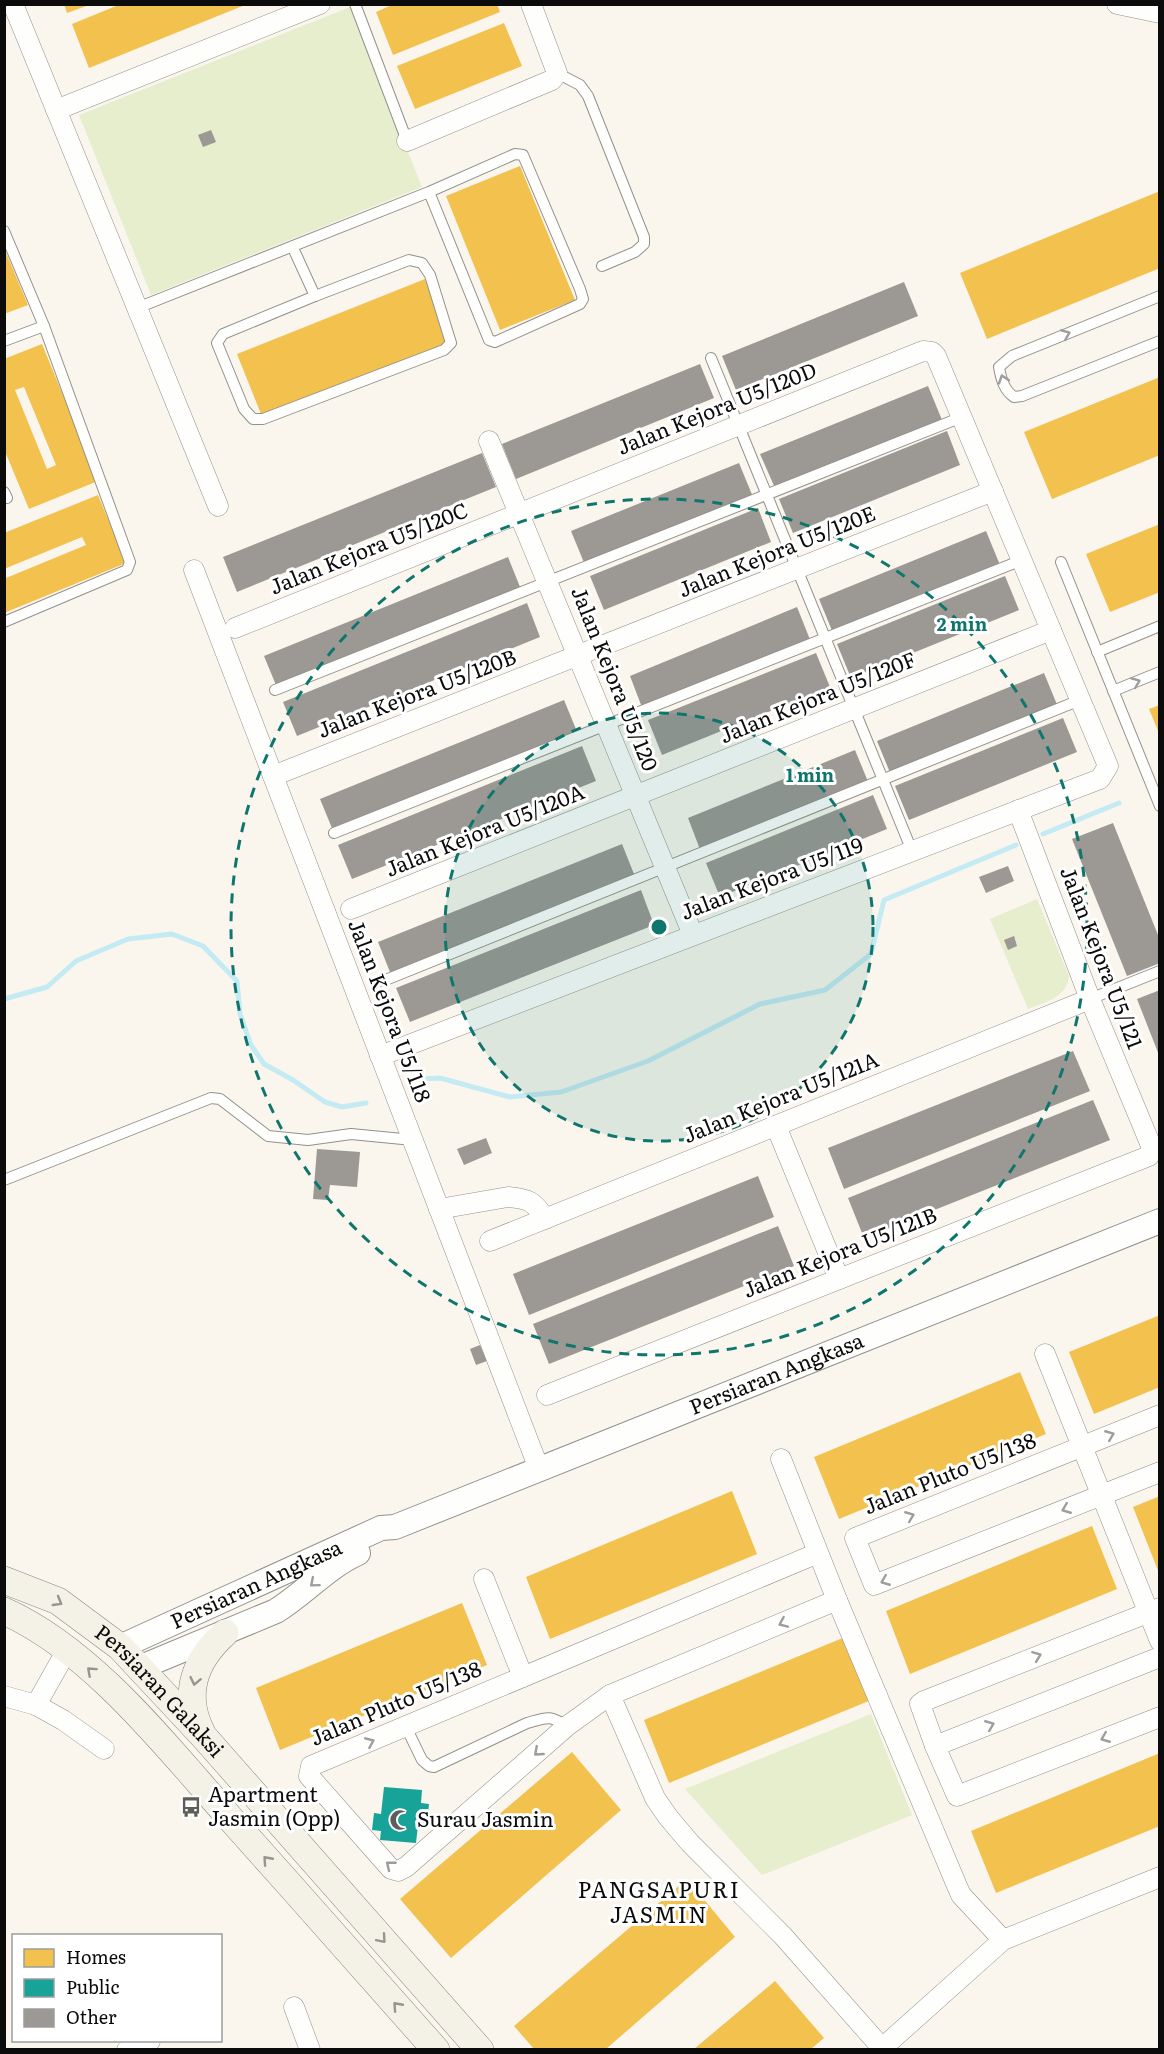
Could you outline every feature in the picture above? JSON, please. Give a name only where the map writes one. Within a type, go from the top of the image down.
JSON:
[{"type":"main road","name":"Persiaran Galaksi","points":[[4,1580],[58,1601],[127,1660],[205,1738],[480,2049]]},
{"type":"main road","name":"Persiaran Galaksi","points":[[4,1611],[29,1622],[67,1650],[125,1702],[436,2049]]},
{"type":"main road","points":[[29,1622],[43,1620],[64,1626],[127,1660],[130,1685],[171,1737],[174,1755]]},
{"type":"main road","points":[[205,1738],[196,1720],[192,1701],[194,1681],[200,1662],[211,1646],[225,1633]]},
{"type":"street","points":[[13,4],[218,506]]},
{"type":"street","points":[[56,110],[284,11],[320,4]]},
{"type":"street","points":[[407,141],[552,80],[557,72],[531,4]]},
{"type":"street","points":[[1117,4],[1160,13]]},
{"type":"street","name":"Jalan Kejora U5/120D","points":[[520,514],[922,351],[932,352],[936,356],[962,417]]},
{"type":"street","points":[[962,417],[1080,700]]},
{"type":"street","name":"Jalan Kejora U5/120","points":[[489,441],[693,935]]},
{"type":"street","name":"Jalan Kejora U5/120E","points":[[579,656],[993,491]]},
{"type":"street","name":"Jalan Kejora U5/120C","points":[[235,628],[520,514]]},
{"type":"street","name":"Jalan Kejora U5/118","points":[[194,570],[539,1469]]},
{"type":"street","name":"Jalan Kejora U5/120F","points":[[636,797],[1051,630]]},
{"type":"street","name":"Jalan Kejora U5/120B","points":[[273,776],[579,656]]},
{"type":"street","name":"Jalan Kejora U5/119","points":[[380,1056],[1100,779],[1108,766],[1080,700]]},
{"type":"street","name":"Jalan Kejora U5/120A","points":[[351,909],[636,797]]},
{"type":"street","name":"Jalan Kejora U5/121","points":[[1018,810],[1090,999],[1152,1148],[1149,1156]]},
{"type":"street","name":"Jalan Kejora U5/121A","points":[[490,1241],[1090,999]]},
{"type":"street","points":[[776,1126],[839,1280]]},
{"type":"street","name":"Jalan Kejora U5/121B","points":[[547,1395],[1149,1156]]},
{"type":"street","points":[[439,1209],[508,1197],[537,1205],[545,1219]]},
{"type":"street","name":"Persiaran Angkasa","points":[[127,1660],[381,1528],[394,1527],[1160,1221]]},
{"type":"street","points":[[1045,1354],[1101,1495],[1154,1610],[1160,1641]]},
{"type":"street","name":"Jalan Pluto U5/138","points":[[1160,1415],[855,1538],[874,1585],[1160,1472]]},
{"type":"street","points":[[781,1459],[837,1600],[961,1895],[1003,1940]]},
{"type":"street","name":"Persiaran Angkasa","points":[[127,1660],[225,1633],[276,1611],[343,1560],[389,1539],[394,1527]]},
{"type":"street","name":"Jalan Pluto U5/138","points":[[819,1553],[310,1766],[309,1776],[391,1869],[398,1871],[406,1867],[567,1726],[610,1695],[837,1600]]},
{"type":"street","points":[[484,1580],[523,1677]]},
{"type":"street","points":[[1154,1610],[920,1704],[955,1794],[960,1796],[1160,1717]]},
{"type":"street","points":[[36,1705],[67,1650]]},
{"type":"street","points":[[935,1746],[1160,1657]]},
{"type":"street","points":[[610,1695],[655,1798],[668,1817],[690,1843],[783,1936],[881,2048],[1003,1940],[1160,1877]]},
{"type":"street","points":[[4,1696],[36,1705],[63,1720],[104,1749]]},
{"type":"street","points":[[294,2007],[310,2049]]},
{"type":"street","points":[[127,2049],[147,2042]]},
{"type":"lane","points":[[355,4],[407,141]]},
{"type":"lane","points":[[557,72],[580,85],[588,96],[644,237],[644,244],[635,252],[602,266]]},
{"type":"lane","points":[[136,308],[293,248],[515,154],[523,155],[580,289],[583,299],[580,304],[495,342],[489,340],[429,192]]},
{"type":"lane","points":[[4,231],[44,326],[130,562],[127,570],[4,622]]},
{"type":"lane","points":[[293,248],[315,296]]},
{"type":"lane","points":[[409,260],[422,263],[430,275],[451,343],[444,350],[263,419],[253,419],[244,410],[217,343],[223,334],[315,296],[409,260]]},
{"type":"lane","points":[[1160,296],[1012,356],[999,367],[1001,379],[1008,393],[1014,397],[1022,396],[1160,341]]},
{"type":"lane","points":[[4,341],[44,326]]},
{"type":"lane","points":[[711,358],[912,851]]},
{"type":"lane","points":[[275,690],[962,417]]},
{"type":"lane","points":[[334,834],[1022,560]]},
{"type":"lane","points":[[1061,562],[1160,806]]},
{"type":"lane","points":[[1097,652],[1160,626]]},
{"type":"lane","points":[[1113,691],[1160,672]]},
{"type":"lane","points":[[383,981],[1080,700]]},
{"type":"lane","points":[[1090,999],[1160,971]]},
{"type":"lane","points":[[4,1180],[211,1098],[220,1100],[268,1136],[308,1140],[351,1134],[413,1140]]},
{"type":"lane","points":[[406,1726],[422,1760],[434,1767],[528,1723],[554,1718],[567,1726]]},
{"type":"green space","points":[[350,7],[422,187],[151,295],[79,115]]},
{"type":"green space","points":[[1037,899],[1069,976],[1060,994],[1028,1009],[990,919]]},
{"type":"green space","points":[[871,1714],[912,1815],[762,1875],[685,1789]]},
{"type":"building: Homes","points":[[64,4],[89,4],[89,5],[67,13]]},
{"type":"building: Homes","points":[[121,4],[245,5],[89,68],[72,24]]},
{"type":"building: Homes","points":[[394,4],[497,4],[500,12],[393,55],[376,12]]},
{"type":"building: Homes","points":[[504,23],[522,66],[415,109],[397,66]]},
{"type":"building: Homes","points":[[520,166],[575,300],[500,330],[446,196]]},
{"type":"building: Homes","points":[[1160,191],[1160,268],[987,339],[960,273]]},
{"type":"building: Homes","points":[[4,248],[28,305],[4,314]]},
{"type":"building: Homes","points":[[425,279],[451,343],[263,419],[237,354]]},
{"type":"building: Homes","points":[[42,344],[98,481],[29,509],[4,449],[4,359]],"holes":[[[24,387],[56,465],[47,469],[15,390]]]},
{"type":"building: Homes","points":[[1160,377],[1160,455],[1052,499],[1024,432]]},
{"type":"building: Homes","points":[[98,495],[126,563],[4,613],[4,574],[6,578],[86,545],[82,537],[4,569],[4,533]]},
{"type":"building: Homes","points":[[1160,524],[1160,592],[1110,612],[1086,554]]},
{"type":"building: Homes","points":[[1160,705],[1160,733],[1159,733],[1149,709]]},
{"type":"building: Homes","points":[[1160,1315],[1160,1387],[1094,1414],[1069,1352]]},
{"type":"building: Homes","points":[[1020,1372],[1046,1434],[839,1519],[814,1457]]},
{"type":"building: Homes","points":[[732,1491],[757,1554],[550,1639],[526,1577]]},
{"type":"building: Homes","points":[[1160,1496],[1160,1573],[1159,1573],[1133,1507]]},
{"type":"building: Homes","points":[[1092,1526],[1117,1589],[910,1674],[886,1611]]},
{"type":"building: Homes","points":[[462,1603],[487,1665],[280,1750],[256,1688]]},
{"type":"building: Homes","points":[[850,1635],[876,1698],[669,1783],[644,1720]]},
{"type":"building: Homes","points":[[572,1752],[621,1810],[451,1958],[400,1899]]},
{"type":"building: Homes","points":[[1160,1753],[1160,1826],[996,1893],[971,1831]]},
{"type":"building: Homes","points":[[687,1879],[735,1937],[606,2049],[534,2049],[514,2026]]},
{"type":"building: Homes","points":[[775,1981],[824,2038],[811,2049],[694,2049]]},
{"type":"building: Public","name":"Surau Jasmin","points":[[384,1787],[422,1790],[421,1803],[429,1804],[427,1826],[418,1825],[416,1843],[380,1840],[381,1831],[372,1830],[374,1813],[381,1814]]},
{"type":"building: Other","points":[[211,130],[216,142],[203,147],[198,135]]},
{"type":"building: Other","points":[[904,282],[918,316],[736,390],[722,356]]},
{"type":"building: Other","points":[[700,364],[714,398],[516,479],[502,444]]},
{"type":"building: Other","points":[[928,386],[942,420],[775,488],[760,454]]},
{"type":"building: Other","points":[[947,431],[960,465],[793,533],[779,499]]},
{"type":"building: Other","points":[[482,453],[496,487],[237,592],[223,557]]},
{"type":"building: Other","points":[[739,463],[753,497],[585,565],[571,531]]},
{"type":"building: Other","points":[[758,508],[771,542],[604,610],[590,576]]},
{"type":"building: Other","points":[[986,531],[1000,565],[833,633],[819,599]]},
{"type":"building: Other","points":[[508,557],[522,592],[278,690],[264,656]]},
{"type":"building: Other","points":[[1005,576],[1019,610],[851,678],[837,644]]},
{"type":"building: Other","points":[[527,603],[540,637],[297,736],[283,702]]},
{"type":"building: Other","points":[[797,607],[811,642],[643,710],[630,676]]},
{"type":"building: Other","points":[[816,653],[830,687],[662,755],[648,720]]},
{"type":"building: Other","points":[[1044,673],[1058,707],[891,775],[877,741]]},
{"type":"building: Other","points":[[564,700],[578,734],[334,833],[320,799]]},
{"type":"building: Other","points":[[1063,718],[1077,752],[909,820],[895,786]]},
{"type":"building: Other","points":[[582,746],[596,781],[352,879],[338,845]]},
{"type":"building: Other","points":[[855,750],[869,784],[701,852],[688,818]]},
{"type":"building: Other","points":[[873,795],[887,829],[720,897],[706,863]]},
{"type":"building: Other","points":[[1113,823],[1160,940],[1160,963],[1127,976],[1072,839]]},
{"type":"building: Other","points":[[622,844],[636,879],[392,977],[378,942]]},
{"type":"building: Other","points":[[1008,866],[1014,881],[986,893],[979,877]]},
{"type":"building: Other","points":[[641,890],[654,925],[410,1022],[396,988]]},
{"type":"building: Other","points":[[1014,936],[1017,946],[1008,950],[1004,940]]},
{"type":"building: Other","points":[[1160,990],[1160,1055],[1159,1055],[1137,999]]},
{"type":"building: Other","points":[[1073,1051],[1090,1091],[844,1189],[828,1148]]},
{"type":"building: Other","points":[[1093,1100],[1110,1140],[864,1238],[848,1198]]},
{"type":"building: Other","points":[[486,1138],[492,1153],[464,1165],[457,1149]]},
{"type":"building: Other","points":[[317,1149],[360,1152],[357,1187],[330,1185],[328,1200],[313,1199]]},
{"type":"building: Other","points":[[758,1176],[774,1217],[529,1315],[513,1274]]},
{"type":"building: Other","points":[[778,1226],[794,1266],[549,1364],[533,1324]]},
{"type":"building: Other","points":[[480,1345],[487,1361],[476,1365],[470,1349]]},
{"type":"waterway","points":[[1043,834],[1119,803]]},
{"type":"waterway","points":[[421,1079],[440,1078],[510,1097],[561,1092],[648,1061],[760,1004],[825,990],[871,954],[884,900],[1016,845]]},
{"type":"waterway","points":[[4,999],[47,987],[76,961],[128,939],[172,934],[203,946],[237,981],[240,1014],[251,1045],[264,1064],[325,1102],[342,1107],[366,1103]]},
{"type":"place","name":"Apartment Jasmin (Opp)","points":[[191,1807]]},
{"type":"place","name":"Surau Jasmin","points":[[400,1820]]},
{"type":"district","name":"PANGSAPURI JASMIN","points":[[659,1902]]}]
